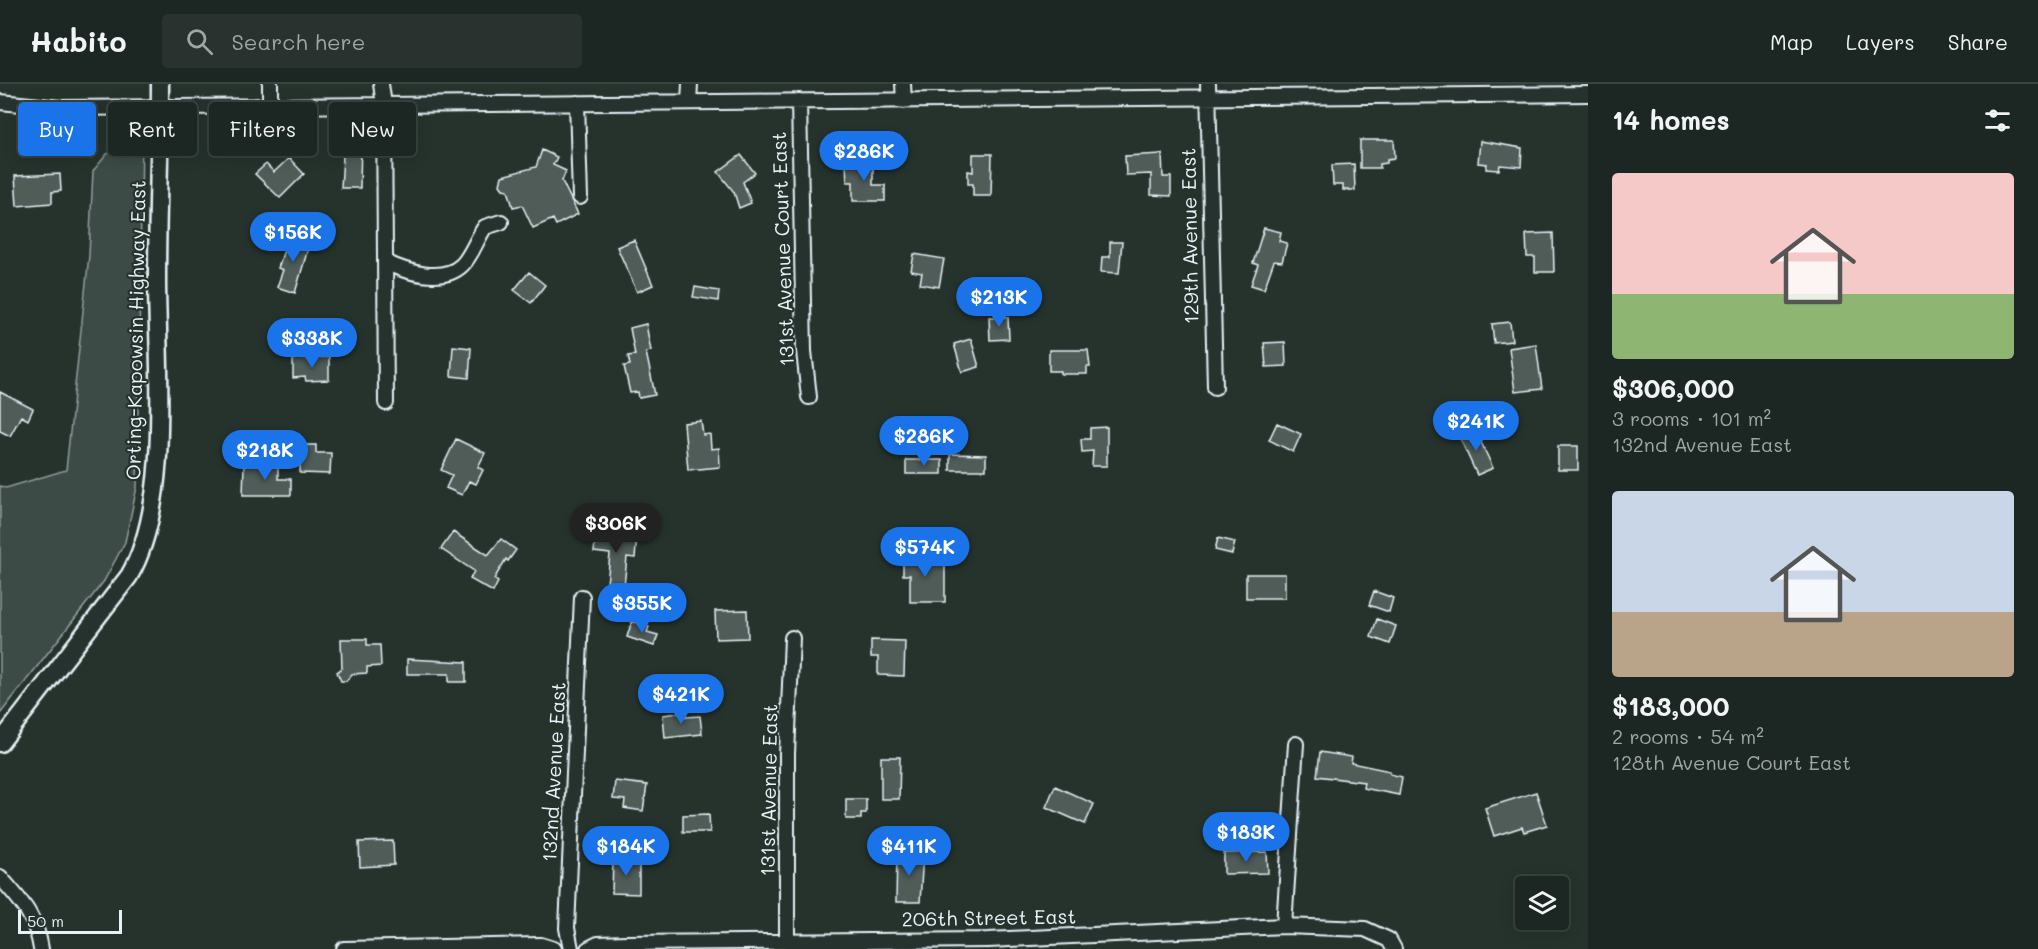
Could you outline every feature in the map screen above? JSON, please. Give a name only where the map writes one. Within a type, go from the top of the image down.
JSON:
[{"type":"main road","name":"Orting-Kapowsin Highway East","points":[[160,84],[160,102]]},
{"type":"main road","name":"Orting-Kapowsin Highway East","points":[[0,743],[129,576],[141,555],[148,532],[158,458],[160,156]]},
{"type":"street","points":[[270,84],[270,102]]},
{"type":"street","points":[[381,84],[384,102]]},
{"type":"street","points":[[688,102],[690,84]]},
{"type":"street","points":[[903,84],[904,100]]},
{"type":"street","points":[[416,105],[904,100],[1207,91],[1588,94]]},
{"type":"street","name":"129th Avenue East","points":[[1207,91],[1215,387]]},
{"type":"street","name":"131st Avenue Court East","points":[[799,100],[804,351],[809,397]]},
{"type":"street","points":[[0,102],[61,108],[108,107]]},
{"type":"street","points":[[578,103],[580,197]]},
{"type":"street","points":[[384,156],[386,403]]},
{"type":"street","points":[[385,262],[407,273],[427,275],[448,272],[462,265],[485,227],[501,222]]},
{"type":"street","name":"132nd Avenue East","points":[[572,949],[567,928],[582,597]]},
{"type":"street","name":"131st Avenue East","points":[[787,942],[787,754],[792,638]]},
{"type":"street","points":[[1284,926],[1296,744]]},
{"type":"street","points":[[0,877],[36,924],[41,949]]},
{"type":"street","name":"206th Street East","points":[[588,949],[598,944],[626,943],[988,940],[1284,926],[1365,929],[1392,944]]},
{"type":"street","points":[[344,949],[541,945],[554,949]]},
{"type":"shaded area","points":[[107,154],[108,156],[142,156],[137,487],[125,542],[104,581],[0,714],[0,486],[6,488],[66,470],[89,255],[93,171]]},
{"type":"building","points":[[1360,140],[1394,140],[1395,158],[1387,159],[1387,163],[1380,164],[1380,168],[1360,168]]},
{"type":"building","points":[[1480,141],[1522,148],[1521,167],[1500,165],[1499,170],[1486,169],[1487,164],[1478,163]]},
{"type":"building","points":[[542,150],[557,157],[553,165],[566,171],[562,181],[578,214],[556,225],[553,219],[533,228],[522,205],[513,207],[508,190],[503,189],[500,185],[502,176],[536,167]]},
{"type":"building","points":[[973,154],[992,154],[991,196],[973,196],[973,184],[968,184],[968,171],[973,172]]},
{"type":"building","points":[[1162,154],[1163,177],[1171,177],[1171,196],[1151,195],[1151,174],[1126,175],[1125,156]]},
{"type":"building","points":[[741,155],[755,173],[743,182],[751,203],[739,208],[734,192],[718,172]]},
{"type":"building","points":[[343,156],[361,156],[360,188],[341,188]]},
{"type":"building","points":[[289,158],[304,174],[280,198],[255,174],[266,164],[274,172]]},
{"type":"building","points":[[854,158],[864,158],[865,163],[873,163],[873,185],[885,185],[885,201],[853,201],[853,182],[847,182],[846,164],[854,164]]},
{"type":"building","points":[[1354,164],[1355,190],[1343,190],[1343,185],[1333,185],[1332,165]]},
{"type":"building","points":[[60,174],[61,191],[52,192],[52,203],[17,206],[15,176]]},
{"type":"building","points":[[1264,228],[1281,232],[1279,241],[1287,243],[1282,262],[1274,261],[1264,289],[1251,285],[1258,265],[1253,263]]},
{"type":"building","points":[[1553,233],[1554,272],[1535,272],[1535,257],[1527,257],[1526,234]]},
{"type":"building","points":[[289,235],[310,242],[295,293],[277,287],[283,270],[278,268]]},
{"type":"building","points":[[634,240],[653,285],[637,292],[617,247]]},
{"type":"building","points":[[1110,242],[1122,242],[1119,273],[1101,272],[1102,257],[1110,257]]},
{"type":"building","points":[[914,254],[944,259],[939,287],[920,284],[922,273],[911,271]]},
{"type":"building","points":[[529,272],[545,285],[531,303],[514,290]]},
{"type":"building","points":[[695,287],[719,291],[718,301],[693,297]]},
{"type":"building","points":[[989,317],[1008,317],[1009,339],[990,340]]},
{"type":"building","points":[[1510,322],[1512,341],[1494,343],[1492,324]]},
{"type":"building","points":[[646,324],[651,351],[646,352],[655,395],[639,398],[638,392],[630,393],[624,366],[630,365],[628,356],[635,355],[630,328]]},
{"type":"building","points":[[971,339],[979,367],[962,372],[954,344]]},
{"type":"building","points":[[1285,342],[1286,366],[1266,367],[1264,343]]},
{"type":"building","points":[[1536,344],[1542,389],[1515,392],[1509,348]]},
{"type":"building","points":[[453,346],[471,348],[469,378],[451,376]]},
{"type":"building","points":[[1049,350],[1088,350],[1090,367],[1087,367],[1087,374],[1061,374],[1061,371],[1049,371]]},
{"type":"building","points":[[329,357],[329,380],[306,381],[305,377],[293,378],[293,358]]},
{"type":"building","points":[[0,392],[33,409],[28,420],[21,416],[10,436],[0,431]]},
{"type":"building","points":[[701,421],[703,435],[710,434],[711,449],[719,448],[720,467],[688,470],[684,423]]},
{"type":"building","points":[[1277,423],[1301,434],[1293,452],[1269,440]]},
{"type":"building","points":[[1107,427],[1107,466],[1092,466],[1093,451],[1082,452],[1081,439],[1090,439],[1090,428]]},
{"type":"building","points":[[1475,429],[1493,468],[1477,475],[1459,436]]},
{"type":"building","points":[[456,439],[485,453],[478,467],[483,470],[476,484],[469,481],[462,495],[446,488],[452,475],[441,470]]},
{"type":"building","points":[[300,445],[316,445],[316,453],[331,453],[330,474],[300,473]]},
{"type":"building","points":[[1558,446],[1578,446],[1578,470],[1558,470]]},
{"type":"building","points":[[950,454],[986,455],[986,470],[950,470]]},
{"type":"building","points":[[906,460],[942,460],[942,474],[906,474]]},
{"type":"building","points":[[244,465],[278,466],[278,479],[291,479],[291,495],[243,495]]},
{"type":"building","points":[[453,532],[488,555],[501,539],[516,550],[508,561],[506,559],[494,579],[498,582],[493,592],[470,579],[474,571],[441,549]]},
{"type":"building","points":[[596,532],[637,536],[635,558],[627,557],[624,586],[607,584],[610,554],[594,552]]},
{"type":"building","points":[[1218,538],[1235,542],[1232,554],[1215,550]]},
{"type":"building","points":[[903,552],[920,552],[920,559],[945,559],[945,602],[910,602],[910,575],[903,575]]},
{"type":"building","points":[[1246,574],[1285,574],[1285,598],[1246,598]]},
{"type":"building","points":[[1374,591],[1393,598],[1389,612],[1369,605]]},
{"type":"building","points":[[747,610],[748,638],[716,639],[715,611]]},
{"type":"building","points":[[1377,619],[1396,626],[1390,644],[1371,637]]},
{"type":"building","points":[[632,621],[649,627],[647,632],[658,635],[654,646],[627,637]]},
{"type":"building","points":[[341,639],[367,639],[367,645],[380,645],[381,666],[367,667],[367,673],[352,674],[346,681],[341,681],[337,672],[342,668]]},
{"type":"building","points":[[871,640],[905,641],[904,676],[878,675],[878,657],[871,657]]},
{"type":"building","points":[[407,659],[466,662],[466,682],[449,682],[449,674],[407,674]]},
{"type":"building","points":[[686,712],[686,717],[700,716],[702,734],[665,738],[663,715]]},
{"type":"building","points":[[1320,752],[1352,757],[1351,763],[1390,771],[1390,774],[1402,777],[1399,795],[1363,788],[1364,782],[1317,776]]},
{"type":"building","points":[[881,757],[900,757],[899,799],[881,799]]},
{"type":"building","points":[[615,781],[647,785],[643,811],[624,808],[625,800],[613,799]]},
{"type":"building","points":[[1055,786],[1094,804],[1085,824],[1046,807]]},
{"type":"building","points":[[1536,792],[1547,825],[1524,832],[1522,827],[1494,836],[1485,808]]},
{"type":"building","points":[[846,799],[866,799],[866,813],[861,813],[861,819],[846,819]]},
{"type":"building","points":[[709,814],[710,832],[683,832],[683,815]]},
{"type":"building","points":[[393,841],[394,865],[360,867],[359,842]]},
{"type":"building","points":[[1267,852],[1268,873],[1224,874],[1224,853]]},
{"type":"building","points":[[897,853],[923,853],[920,902],[896,902]]},
{"type":"building","points":[[613,859],[639,860],[639,894],[612,893]]}]
